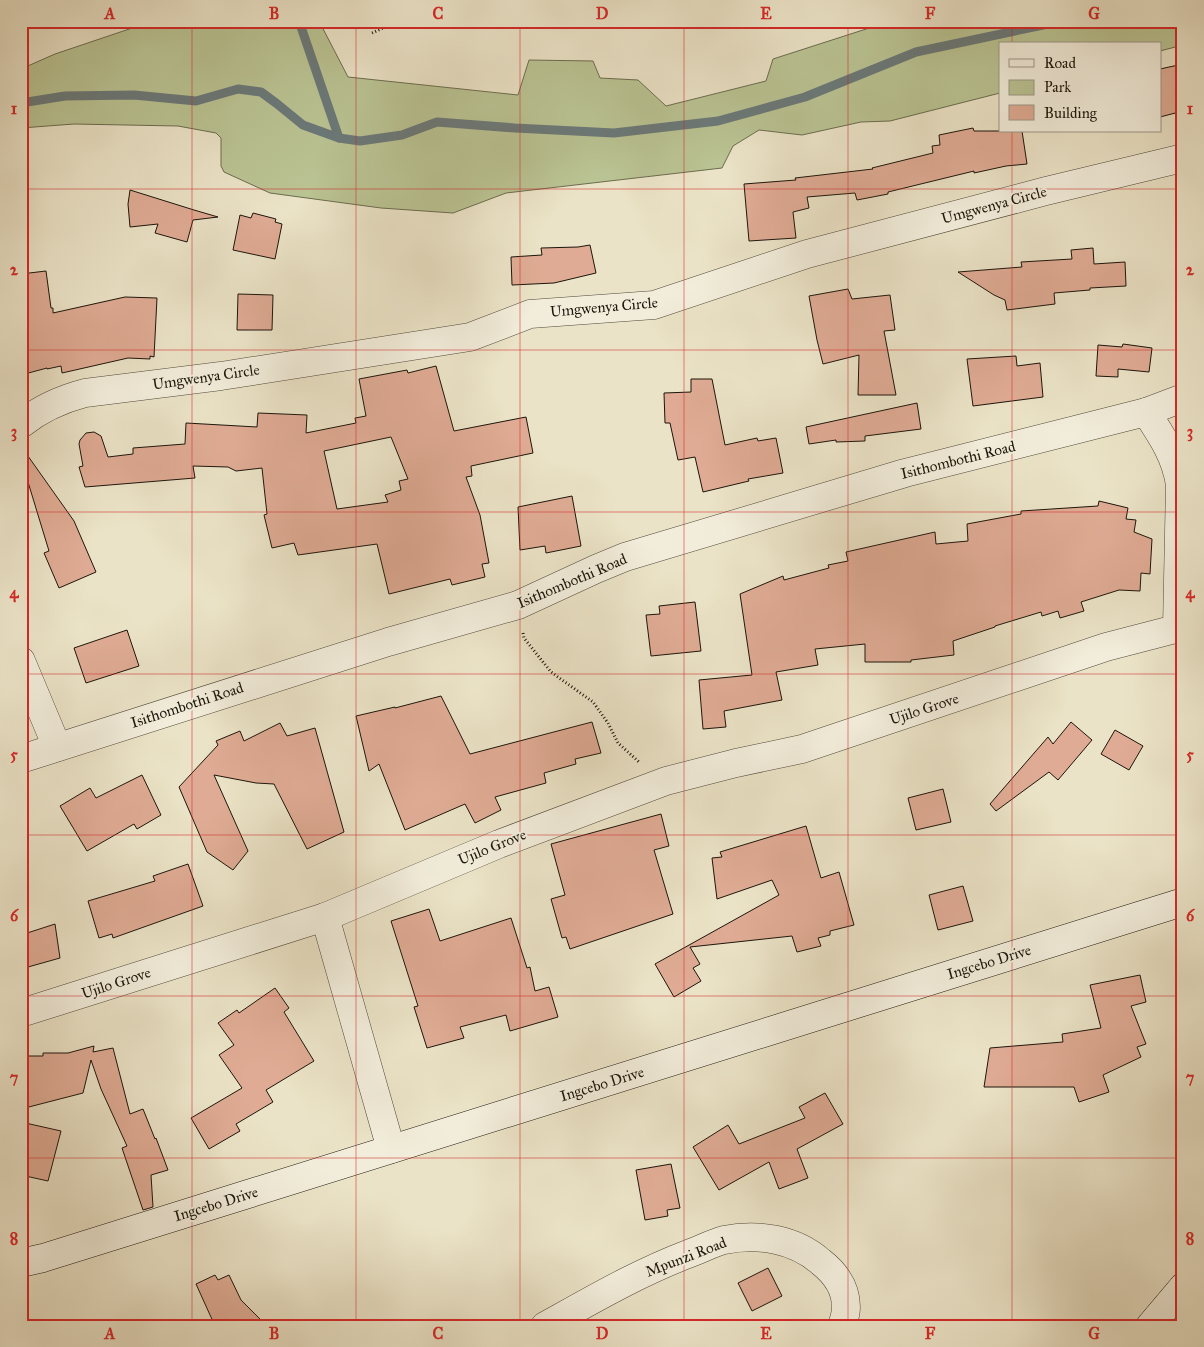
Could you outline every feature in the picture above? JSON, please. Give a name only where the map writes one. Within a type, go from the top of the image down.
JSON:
[{"type":"street","name":"Umgwenya Circle","points":[[21,424],[65,398],[85,393],[221,376],[470,337],[530,314],[654,305],[808,254],[1046,191],[1183,158]]},
{"type":"street","name":"Isithombothi Road","points":[[21,759],[388,642],[518,605],[596,568],[634,555],[905,473],[1146,412],[1183,398]]},
{"type":"street","points":[[1146,412],[1172,453],[1178,470],[1180,485],[1180,627]]},
{"type":"street","name":"Ujilo Grove","points":[[21,1013],[325,917],[499,844],[662,782],[736,763],[802,750],[1106,647],[1180,627]]},
{"type":"street","points":[[21,661],[57,747]]},
{"type":"street","name":"Ingcebo Drive","points":[[21,1263],[43,1258],[1183,902]]},
{"type":"street","points":[[325,917],[391,1149]]},
{"type":"street","name":"Mpunzi Road","points":[[545,1326],[656,1266],[724,1240],[748,1238],[766,1238],[789,1242],[811,1253],[826,1266],[838,1278],[843,1292],[846,1307],[842,1326]]},
{"type":"street","points":[[1150,1326],[1183,1287]]},
{"type":"path","points":[[372,33],[398,21]]},
{"type":"path","points":[[518,605],[524,638],[545,665],[551,672],[593,702],[608,724],[618,744],[662,782]]},
{"type":"green space","points":[[153,21],[319,21],[348,77],[518,95],[529,60],[593,61],[600,78],[638,80],[666,106],[766,81],[773,59],[891,21],[1183,21],[1183,45],[1162,50],[1162,42],[999,42],[999,93],[890,121],[861,122],[802,135],[759,130],[733,146],[722,168],[506,193],[453,213],[381,208],[270,193],[224,172],[221,166],[221,138],[216,133],[178,126],[74,124],[21,128],[21,69],[55,54]]},
{"type":"building","points":[[1183,64],[1183,111],[1162,116],[1162,69]]},
{"type":"building","points":[[973,128],[974,131],[1022,132],[1027,164],[1006,166],[974,173],[974,171],[888,192],[888,194],[857,200],[855,193],[807,197],[809,208],[793,212],[796,238],[749,241],[744,184],[796,180],[795,178],[873,169],[933,153],[932,146],[940,145],[939,135]]},
{"type":"building","points":[[130,190],[218,217],[193,220],[187,242],[155,233],[158,224],[130,227],[128,204]]},
{"type":"building","points":[[253,213],[276,219],[275,222],[282,224],[275,259],[233,250],[240,215],[251,218]]},
{"type":"building","points":[[590,245],[596,273],[554,283],[512,285],[511,257],[542,255],[541,248]]},
{"type":"building","points":[[1093,248],[1094,264],[1125,262],[1126,286],[1054,293],[1055,304],[1007,310],[1005,300],[958,272],[1022,267],[1021,262],[1072,259],[1071,250]]},
{"type":"building","points":[[46,271],[53,313],[125,297],[157,298],[154,357],[150,356],[150,359],[128,358],[62,373],[61,366],[21,375],[21,274]]},
{"type":"building","points":[[848,289],[852,299],[890,295],[895,330],[884,331],[896,395],[858,395],[859,355],[823,364],[809,296]]},
{"type":"building","points":[[238,294],[273,295],[272,330],[237,330]]},
{"type":"building","points":[[1123,344],[1152,348],[1149,372],[1118,369],[1118,377],[1096,376],[1098,345],[1122,347]]},
{"type":"building","points":[[1016,356],[1017,366],[1040,363],[1043,397],[973,406],[967,359]]},
{"type":"building","points":[[436,366],[454,431],[526,417],[533,453],[471,466],[472,476],[466,477],[480,515],[489,563],[482,564],[485,577],[452,585],[450,579],[389,594],[377,544],[298,555],[294,543],[272,548],[264,515],[267,514],[262,468],[236,471],[228,467],[193,466],[195,478],[85,487],[79,467],[83,466],[79,444],[86,433],[94,432],[101,436],[108,457],[133,454],[133,448],[185,444],[186,423],[257,427],[258,413],[307,415],[306,433],[356,423],[355,418],[366,416],[359,379],[407,370],[408,373]],"holes":[[[391,437],[408,479],[399,481],[401,490],[385,495],[388,502],[337,509],[324,451]]]},
{"type":"building","points":[[691,379],[712,379],[725,445],[757,438],[758,441],[776,438],[783,473],[748,479],[749,481],[703,492],[695,457],[678,460],[670,423],[665,423],[664,393],[691,392]]},
{"type":"building","points":[[917,403],[921,429],[865,436],[865,441],[836,442],[836,440],[809,444],[806,427]]},
{"type":"building","points":[[23,449],[74,521],[96,572],[59,588],[44,553],[49,551],[21,459],[21,450]]},
{"type":"building","points":[[572,496],[581,546],[546,553],[545,546],[520,550],[518,507]]},
{"type":"building","points":[[1099,501],[1128,508],[1126,519],[1136,520],[1134,532],[1152,539],[1150,574],[1141,573],[1140,591],[1119,590],[1081,602],[1084,611],[1060,618],[1058,611],[1042,616],[1041,612],[995,626],[953,641],[954,655],[911,660],[911,662],[865,662],[865,644],[815,649],[818,665],[776,672],[782,700],[724,711],[726,727],[703,729],[699,680],[752,675],[740,594],[783,576],[784,580],[829,568],[828,565],[848,561],[846,552],[935,532],[936,544],[968,541],[967,524],[1021,514],[1021,511],[1098,506]]},
{"type":"building","points":[[695,602],[701,651],[651,656],[646,615],[660,614],[659,606]]},
{"type":"building","points":[[127,630],[139,666],[86,683],[74,648]]},
{"type":"building","points":[[441,696],[470,754],[592,722],[601,753],[575,759],[576,764],[544,773],[546,783],[495,797],[501,810],[475,823],[465,804],[405,830],[379,764],[369,771],[356,716]]},
{"type":"building","points":[[1071,722],[1092,740],[1058,780],[1049,772],[996,811],[990,804],[1048,737],[1053,744]]},
{"type":"building","points":[[280,723],[287,736],[315,728],[344,832],[307,849],[274,784],[256,783],[214,775],[248,851],[233,870],[207,852],[179,787],[218,745],[216,741],[240,731],[244,741]]},
{"type":"building","points":[[1115,730],[1143,746],[1129,770],[1101,754]]},
{"type":"building","points":[[142,775],[161,815],[137,829],[134,824],[87,851],[60,806],[90,788],[96,798]]},
{"type":"building","points":[[943,789],[951,822],[916,830],[908,798]]},
{"type":"building","points":[[661,814],[669,846],[654,850],[673,914],[570,949],[566,937],[562,938],[551,899],[565,895],[551,844]]},
{"type":"building","points":[[806,826],[821,878],[839,872],[854,925],[830,931],[830,935],[818,938],[821,946],[797,952],[792,936],[690,947],[700,964],[693,968],[701,981],[674,997],[655,964],[779,895],[772,880],[717,899],[712,858],[722,857],[720,852]]},
{"type":"building","points":[[188,864],[203,906],[113,938],[112,934],[99,938],[88,901],[155,881],[153,876]]},
{"type":"building","points":[[963,886],[973,921],[938,930],[929,895]]},
{"type":"building","points":[[429,909],[440,941],[511,918],[527,968],[530,967],[535,991],[549,987],[558,1017],[510,1031],[506,1015],[460,1027],[464,1038],[427,1048],[414,1007],[418,1006],[391,921]]},
{"type":"building","points":[[55,924],[60,958],[28,967],[21,945],[21,935]]},
{"type":"building","points":[[1140,975],[1146,1002],[1131,1006],[1146,1044],[1137,1047],[1141,1057],[1103,1075],[1109,1092],[1079,1102],[1074,1087],[984,1087],[990,1048],[1063,1042],[1062,1034],[1101,1028],[1090,985]]},
{"type":"building","points":[[275,988],[289,1008],[284,1012],[314,1061],[266,1090],[273,1102],[236,1124],[240,1131],[209,1149],[191,1118],[242,1088],[219,1055],[234,1045],[218,1023],[237,1010],[239,1013]]},
{"type":"building","points":[[94,1046],[93,1052],[113,1048],[130,1114],[143,1109],[168,1170],[151,1175],[153,1207],[143,1210],[122,1148],[127,1146],[101,1089],[91,1060],[83,1093],[21,1109],[21,1056],[43,1056],[43,1053],[68,1053]]},
{"type":"building","points":[[825,1093],[843,1124],[797,1149],[808,1178],[779,1189],[769,1162],[719,1190],[693,1147],[728,1125],[739,1144],[805,1118],[799,1107]]},
{"type":"building","points":[[21,1122],[61,1131],[48,1181],[21,1175]]},
{"type":"building","points":[[671,1164],[680,1208],[667,1210],[668,1216],[645,1220],[636,1170]]},
{"type":"building","points":[[768,1268],[782,1296],[752,1311],[738,1283]]},
{"type":"building","points":[[215,1275],[218,1280],[229,1275],[241,1300],[267,1326],[215,1326],[196,1284]]},
{"type":"waterway","points":[[299,21],[339,138]]},
{"type":"waterway","points":[[21,103],[65,96],[134,95],[196,101],[238,89],[261,92],[303,125],[339,138],[360,141],[402,135],[437,122],[614,133],[718,121],[805,97],[916,52],[1062,21]]}]
